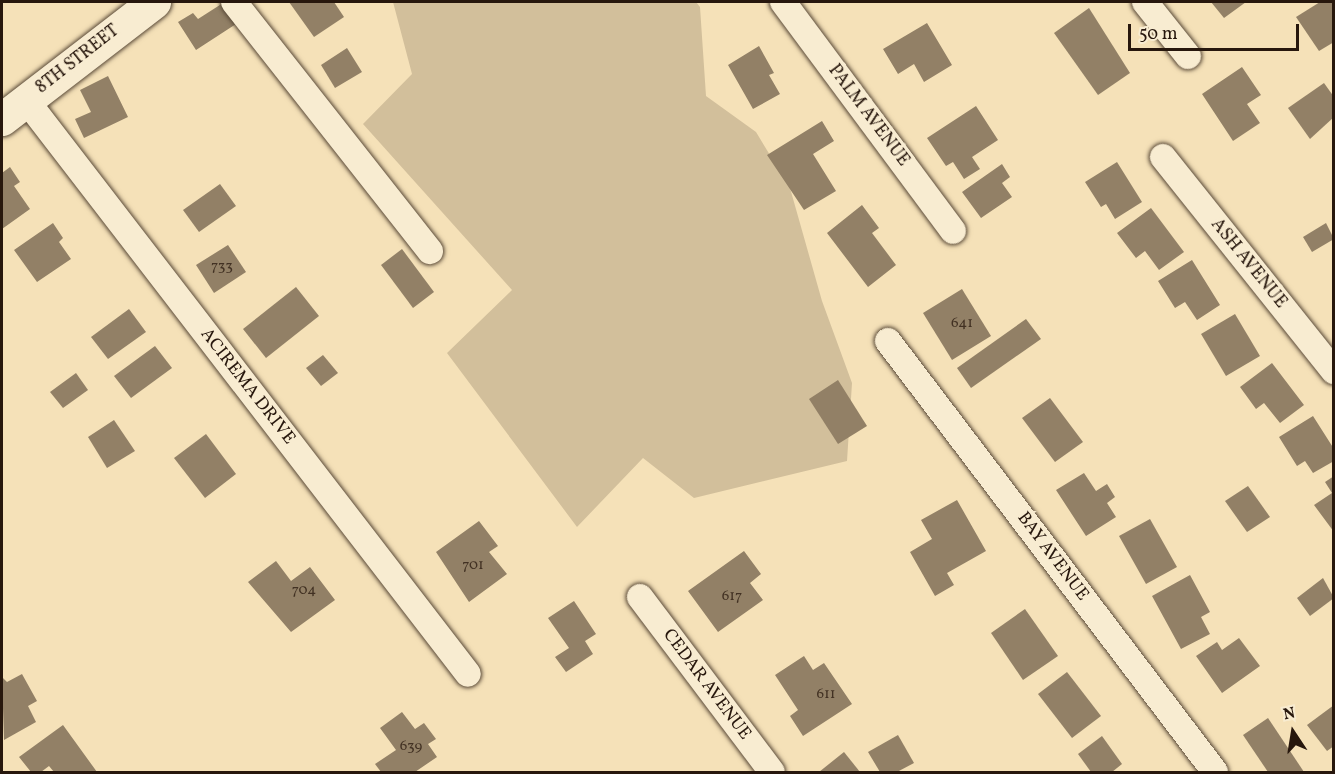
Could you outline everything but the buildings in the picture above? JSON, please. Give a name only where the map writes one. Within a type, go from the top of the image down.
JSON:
[{"type":"street","name":"8TH STREET","points":[[14,110],[154,2]]},
{"type":"street","points":[[234,2],[430,251]]},
{"type":"street","name":"PALM AVENUE","points":[[783,2],[953,231]]},
{"type":"street","points":[[1145,2],[1188,56]]},
{"type":"street","name":"ACIREMA DRIVE","points":[[14,110],[468,674]]},
{"type":"street","name":"ASH AVENUE","points":[[1163,157],[1334,371]]},
{"type":"street","name":"BAY AVENUE","points":[[888,341],[1215,772]]},
{"type":"street","name":"CEDAR AVENUE","points":[[640,597],[772,772]]},
{"type":"shaded area","points":[[393,2],[696,2],[700,7],[706,96],[756,132],[790,188],[822,301],[852,383],[847,461],[694,498],[643,458],[577,527],[447,353],[512,290],[363,124],[412,74]]}]
